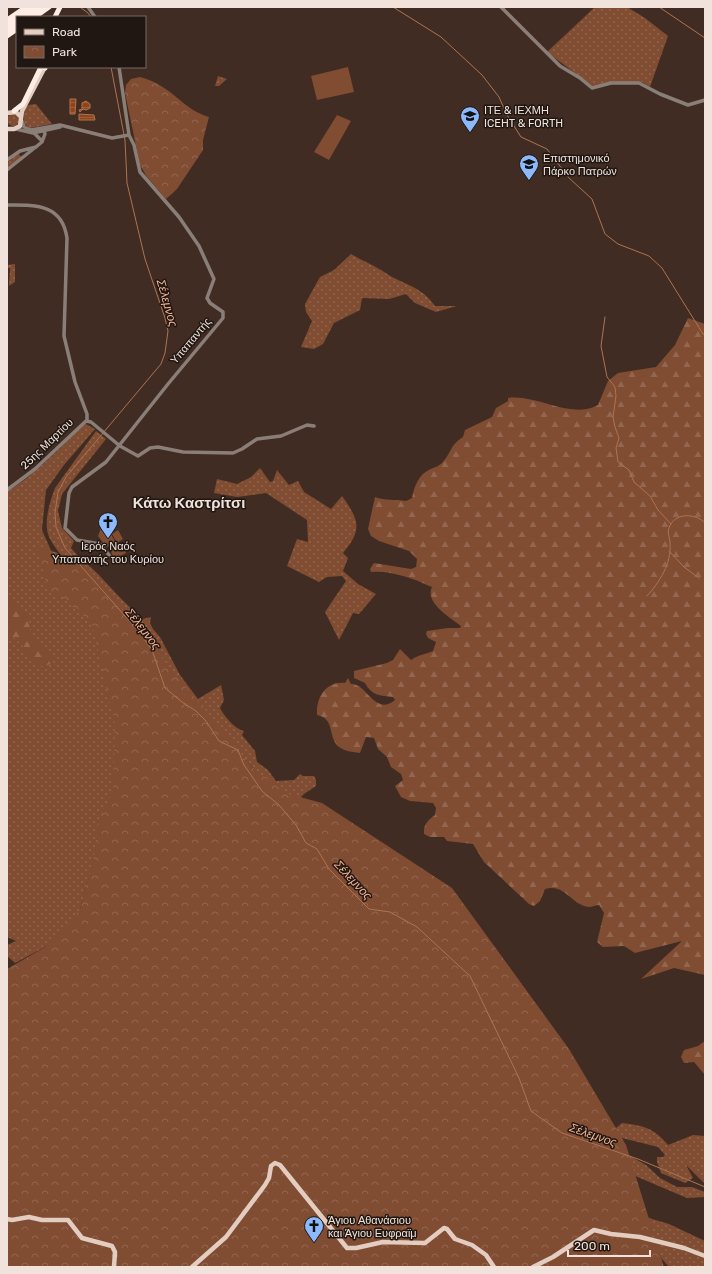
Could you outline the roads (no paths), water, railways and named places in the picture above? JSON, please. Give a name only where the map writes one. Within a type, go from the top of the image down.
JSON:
[{"type":"highway","points":[[7,20],[21,7]]},
{"type":"highway","points":[[21,16],[34,7]]},
{"type":"highway","points":[[28,16],[41,7]]},
{"type":"highway","points":[[36,16],[49,7]]},
{"type":"highway","points":[[56,16],[60,7]]},
{"type":"highway","points":[[7,26],[16,20]]},
{"type":"highway","points":[[7,31],[16,25]]},
{"type":"highway","points":[[7,37],[16,30]]},
{"type":"highway","points":[[14,111],[23,104],[43,68]]},
{"type":"main road","points":[[8,128],[16,129],[21,119],[22,111],[44,68]]},
{"type":"main road","points":[[7,113],[14,111],[21,119]]},
{"type":"main road","points":[[192,1267],[226,1236],[265,1185],[269,1178],[271,1166],[275,1163],[280,1165],[347,1248],[356,1248],[384,1242],[425,1243],[444,1228],[447,1229],[455,1239],[472,1245],[488,1257],[494,1267]]},
{"type":"main road","points":[[7,1219],[12,1220],[29,1217],[42,1220],[68,1220],[82,1238],[112,1246],[115,1252],[114,1267]]},
{"type":"main road","points":[[533,1267],[554,1257],[594,1230],[611,1234],[640,1237],[684,1248],[705,1256]]},
{"type":"street","points":[[88,7],[94,16]]},
{"type":"street","points":[[501,7],[560,66],[592,88],[611,83],[639,83],[660,94],[688,105],[705,100]]},
{"type":"street","points":[[32,133],[55,125],[118,138],[128,136],[119,68]]},
{"type":"street","points":[[21,119],[27,129],[43,130]]},
{"type":"street","points":[[16,129],[32,133],[41,140]]},
{"type":"street","points":[[7,160],[20,151],[38,145],[41,140],[43,130]]},
{"type":"street","points":[[7,170],[38,145],[44,138],[43,130]]},
{"type":"street","name":"Υπαπαντής","points":[[114,561],[100,544],[77,540],[66,531],[64,525],[69,493],[72,487],[98,469],[120,446],[168,384],[223,318],[222,310],[210,302],[207,298],[214,279],[202,251],[179,217],[140,172],[134,144],[128,136]]},
{"type":"street","points":[[7,205],[42,206],[56,215],[64,227],[66,238],[64,336],[75,382],[87,414],[87,421]]},
{"type":"street","name":"25ης Μαρτίου","points":[[7,490],[35,469],[80,425],[87,421],[120,446]]},
{"type":"street","points":[[120,446],[136,456],[158,447],[183,452],[227,454],[238,452],[257,439],[281,436],[308,425],[314,426]]},
{"type":"waterway","name":"Σέλεμνος","points":[[80,7],[90,16]]},
{"type":"waterway","points":[[393,7],[441,37],[482,75],[499,97],[507,115],[521,137],[547,149],[569,178],[592,199],[605,234],[618,244],[649,256],[662,268],[705,335]]},
{"type":"waterway","points":[[659,7],[705,38]]},
{"type":"waterway","name":"Σέλεμνος","points":[[111,68],[125,140],[127,183],[145,259],[168,331],[165,353],[161,364],[66,477],[58,492],[55,513],[56,527],[65,548],[140,633],[152,650],[165,688],[196,711],[206,721],[219,741],[238,750],[244,765],[262,791],[279,805],[296,825],[306,843],[317,849],[329,869],[369,909],[390,912],[417,927],[470,976],[519,1078],[531,1111],[562,1133],[638,1159],[705,1187]]},
{"type":"waterway","points":[[605,317],[601,346],[607,377],[615,387],[616,396],[613,417],[619,438],[616,448],[618,462],[629,470],[634,482],[650,496],[658,510],[671,524]]},
{"type":"waterway","points":[[647,596],[660,579],[667,565],[670,550],[668,530],[675,519],[691,516],[696,517],[705,523]]},
{"type":"waterway","points":[[669,551],[684,567],[699,578]]},
{"type":"place","name":"ΙΤΕ & ΙΕΧΜΗ ICEHT & FORTH","points":[[470,133]]},
{"type":"place","name":"Επιστημονικό Πάρκο Πατρών","points":[[529,181]]},
{"type":"place","name":"Ιερός Ναός Υπαπαντής του Κυρίου","points":[[108,539]]},
{"type":"place","name":"Άγιου Αθανάσιου και Άγιου Ευφραϊμ","points":[[314,1243]]},
{"type":"district","name":"Κάτω Καστρίτσι","points":[[189,503]]}]
